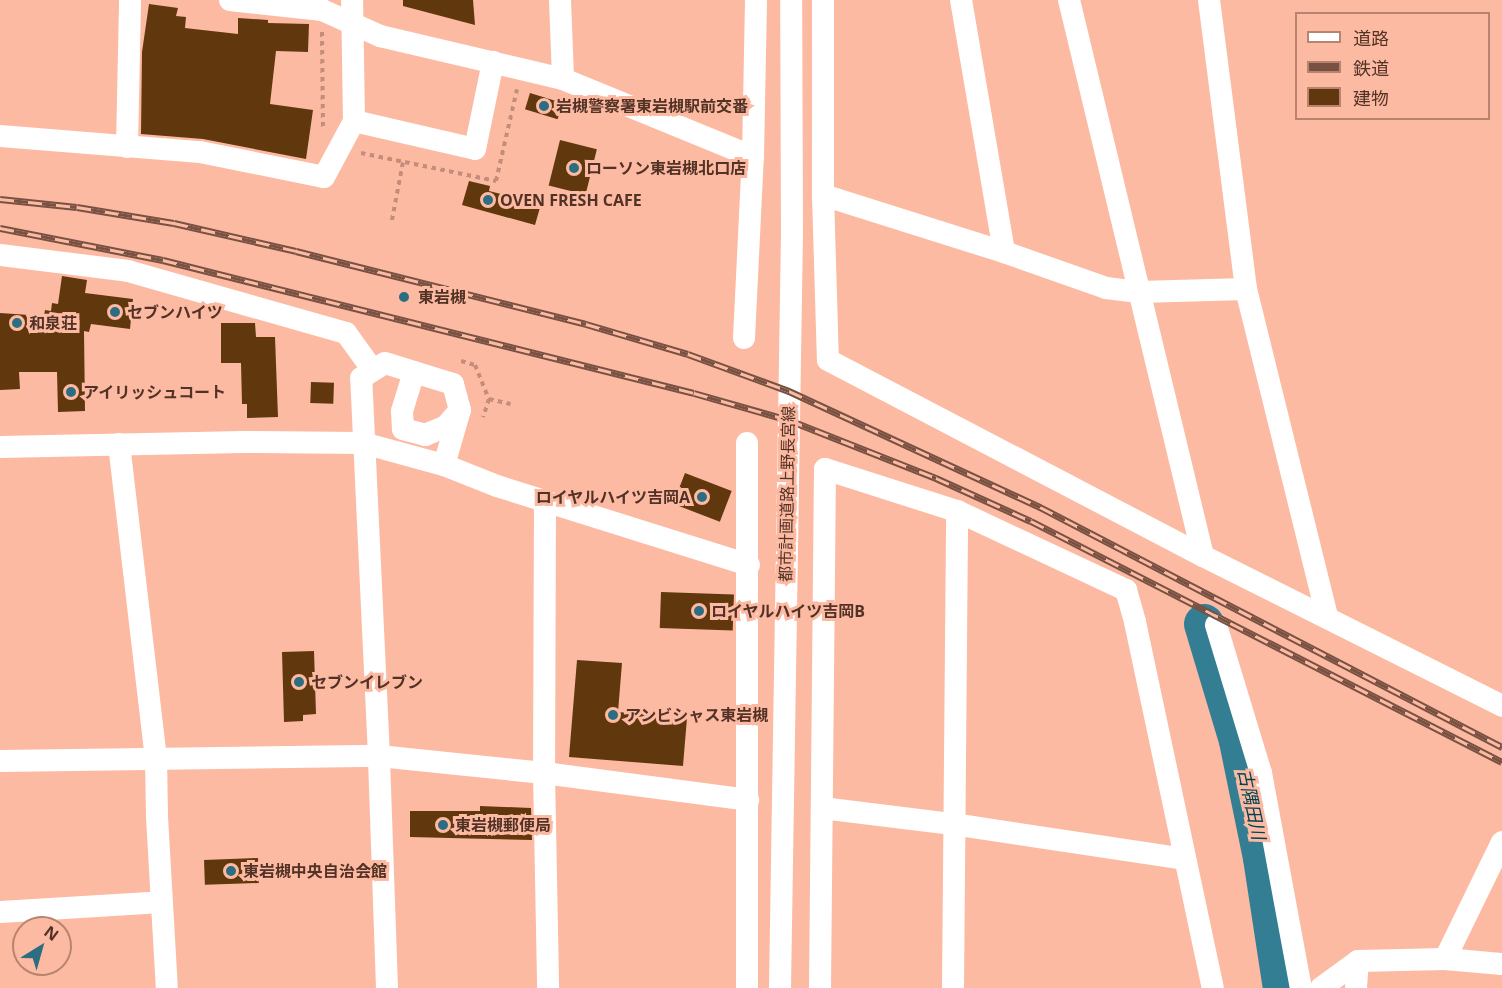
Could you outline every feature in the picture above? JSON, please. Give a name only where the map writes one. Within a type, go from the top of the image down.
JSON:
[{"type":"street","points":[[127,147],[130,0]]},
{"type":"street","points":[[230,0],[322,10],[380,36],[563,79],[753,157]]},
{"type":"street","points":[[0,136],[200,152],[324,177],[354,121],[352,0]]},
{"type":"street","points":[[560,0],[563,79]]},
{"type":"street","points":[[744,338],[753,157],[756,0]]},
{"type":"street","name":"都市計画道路上野長宮線","points":[[780,988],[792,234],[791,0]]},
{"type":"street","points":[[823,0],[823,195],[828,360],[1203,556],[1327,616],[1502,706]]},
{"type":"street","points":[[961,0],[1004,252]]},
{"type":"street","points":[[1069,0],[1203,556]]},
{"type":"street","points":[[1209,0],[1246,289],[1327,616]]},
{"type":"street","points":[[354,121],[475,149],[493,62]]},
{"type":"street","points":[[823,195],[1004,252],[1106,288],[1139,292],[1246,289]]},
{"type":"street","points":[[0,255],[128,271],[346,333],[372,369]]},
{"type":"street","points":[[387,988],[379,756],[361,378],[372,369],[385,363],[453,384],[460,410],[444,465]]},
{"type":"street","points":[[414,372],[402,411],[403,429],[425,435],[446,426],[460,410]]},
{"type":"street","points":[[0,447],[243,442],[363,444],[444,465],[545,501],[749,565]]},
{"type":"street","points":[[747,443],[749,565],[747,988]]},
{"type":"street","points":[[119,444],[156,758],[167,988]]},
{"type":"street","points":[[820,988],[825,469],[957,511],[1126,590],[1135,622],[1213,988]]},
{"type":"street","points":[[545,501],[544,774],[548,988]]},
{"type":"street","points":[[953,988],[957,511]]},
{"type":"street","points":[[1216,625],[1261,773],[1301,988]]},
{"type":"street","points":[[0,762],[379,756],[748,800]]},
{"type":"street","points":[[822,808],[953,824],[1184,859]]},
{"type":"street","points":[[1445,959],[1502,842]]},
{"type":"street","points":[[0,912],[162,902]]},
{"type":"street","points":[[1321,988],[1358,961],[1445,959],[1502,964]]},
{"type":"street","points":[[1356,988],[1358,961]]},
{"type":"path","points":[[322,28],[323,131]]},
{"type":"path","points":[[360,153],[496,181],[518,88],[524,88]]},
{"type":"path","points":[[392,220],[404,162]]},
{"type":"path","points":[[454,360],[476,365],[489,399],[482,420]]},
{"type":"path","points":[[489,399],[510,404]]},
{"type":"building","points":[[403,0],[473,0],[475,25],[403,6]]},
{"type":"building","points":[[149,4],[178,8],[176,16],[186,17],[185,28],[238,34],[238,18],[268,20],[268,23],[309,24],[308,52],[276,51],[270,104],[313,110],[306,159],[203,139],[141,134],[142,52]]},
{"type":"building","points":[[530,93],[563,103],[558,119],[525,109]]},
{"type":"building","points":[[560,140],[597,149],[586,195],[549,186]]},
{"type":"building","points":[[469,181],[490,186],[489,191],[541,204],[535,225],[462,205]]},
{"type":"building","points":[[62,276],[87,280],[85,293],[133,299],[130,329],[91,324],[89,332],[84,331],[85,411],[58,412],[57,372],[19,372],[20,389],[0,390],[0,313],[44,316],[45,310],[51,311],[52,303],[58,304]]},
{"type":"building","points":[[221,323],[255,323],[256,337],[275,337],[278,417],[247,418],[247,404],[242,404],[241,363],[221,363]]},
{"type":"building","points":[[311,382],[334,383],[333,404],[310,403]]},
{"type":"building","name":"ロイヤルハイツ吉岡A","points":[[685,473],[732,491],[720,522],[673,504]]},
{"type":"building","name":"ロイヤルハイツ吉岡B","points":[[661,592],[734,595],[733,631],[660,628]]},
{"type":"building","points":[[314,651],[316,714],[303,715],[303,721],[284,722],[282,652]]},
{"type":"building","name":"アンビシャス東岩槻","points":[[577,660],[622,663],[618,712],[687,718],[683,766],[569,757]]},
{"type":"building","points":[[480,806],[531,808],[532,840],[410,837],[410,811],[480,811]]},
{"type":"building","points":[[258,858],[259,883],[205,885],[204,860]]},
{"type":"waterway","name":"古隅田川","points":[[1204,624],[1239,741],[1263,858],[1283,988]]},
{"type":"railway","points":[[0,199],[77,207],[174,223],[296,251],[586,324],[688,354],[789,391],[1040,507],[1502,747]]},
{"type":"railway","points":[[0,228],[163,260],[694,393],[789,420],[936,478],[1031,521],[1502,762]]},
{"type":"place","name":"岩槻警察署東岩槻駅前交番","points":[[544,106]]},
{"type":"place","name":"ローソン東岩槻北口店","points":[[574,168]]},
{"type":"place","name":"OVEN FRESH CAFE","points":[[488,200]]},
{"type":"place","name":"東岩槻","points":[[404,297]]},
{"type":"place","name":"セブンハイツ","points":[[115,312]]},
{"type":"place","name":"和泉荘","points":[[17,323]]},
{"type":"place","name":"アイリッシュコート","points":[[71,392]]},
{"type":"place","name":"ロイヤルハイツ吉岡A","points":[[702,497]]},
{"type":"place","name":"ロイヤルハイツ吉岡B","points":[[699,611]]},
{"type":"place","name":"セブンイレブン","points":[[299,682]]},
{"type":"place","name":"アンビシャス東岩槻","points":[[613,715]]},
{"type":"place","name":"東岩槻郵便局","points":[[443,825]]},
{"type":"place","name":"東岩槻中央自治会館","points":[[231,871]]}]
